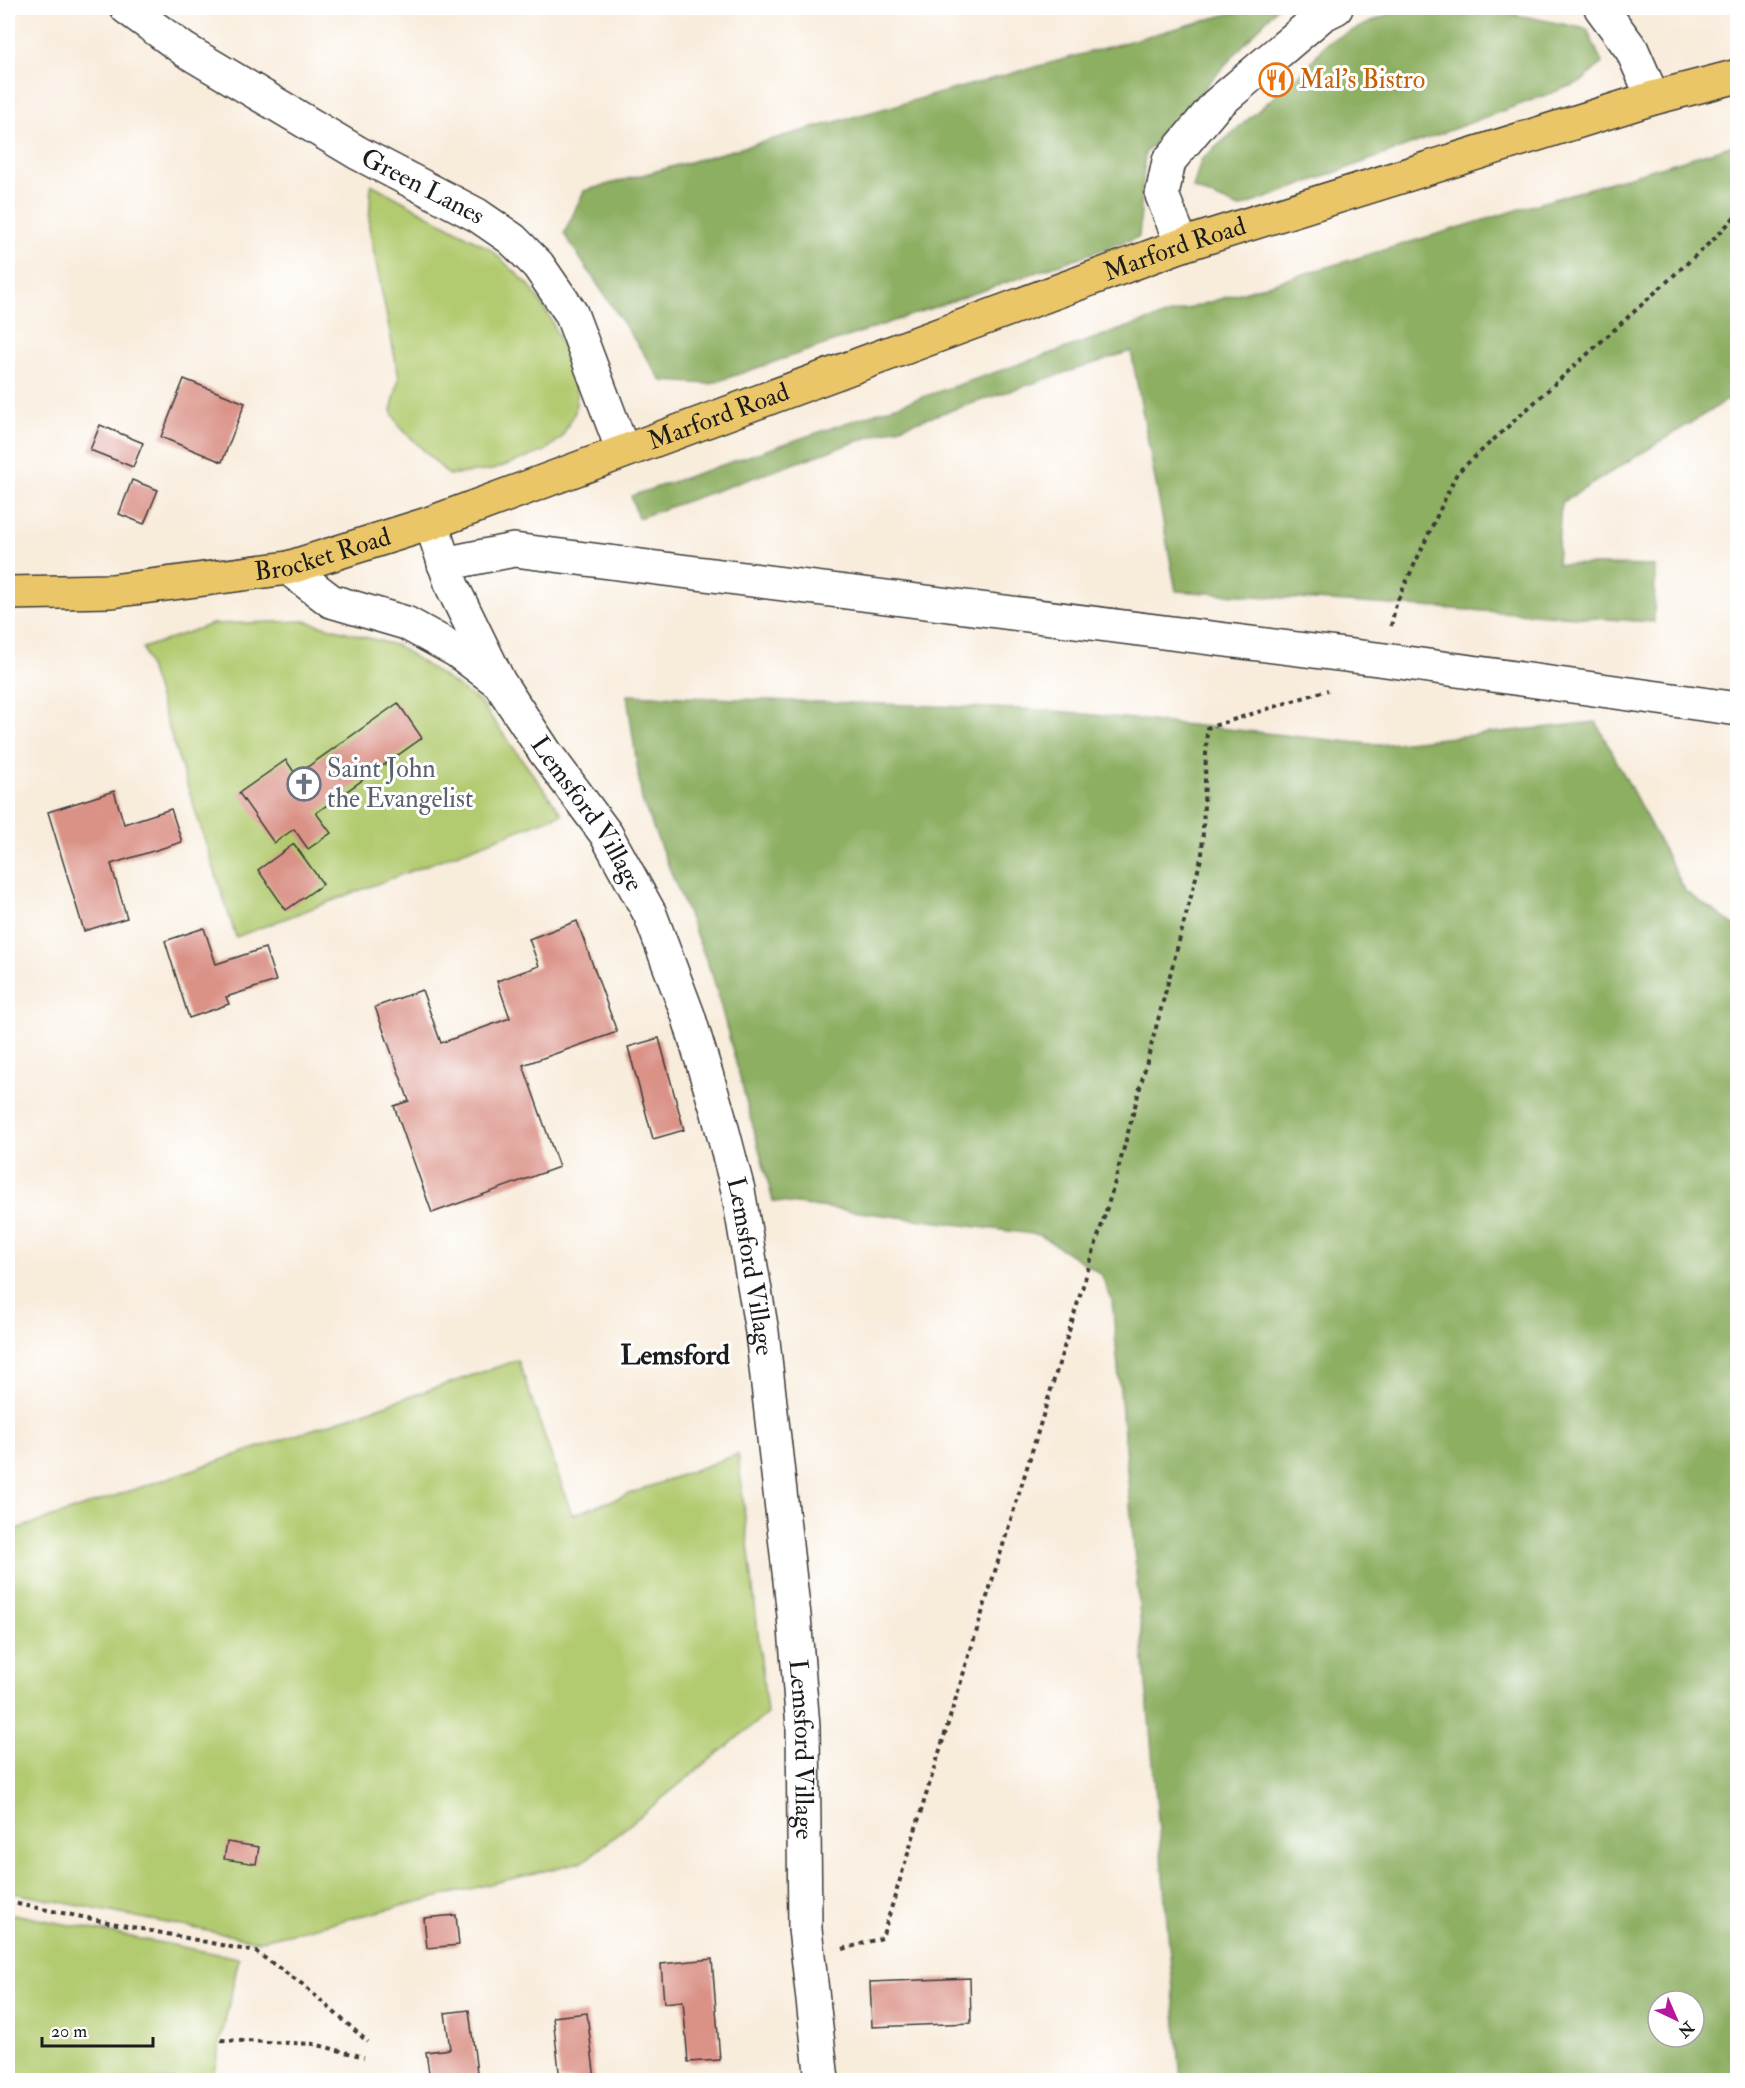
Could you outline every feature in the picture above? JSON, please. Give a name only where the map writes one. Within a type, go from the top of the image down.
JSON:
[{"type":"main road","name":"Marford Road","points":[[623,451],[1182,245],[1653,98],[1737,76]]},
{"type":"main road","name":"Brocket Road","points":[[8,593],[112,591],[288,568],[431,523],[623,451]]},
{"type":"street","name":"Green Lanes","points":[[127,8],[195,56],[358,153],[477,215],[512,239],[538,265],[571,314],[623,451]]},
{"type":"street","points":[[1182,245],[1162,195],[1169,161],[1216,105],[1322,15],[1336,8]]},
{"type":"street","points":[[1601,8],[1632,50],[1653,98]]},
{"type":"street","name":"Lemsford Village","points":[[431,523],[452,586],[499,682],[545,752],[606,834],[650,914],[688,1015],[718,1113],[738,1190],[762,1332],[794,1616],[803,1727],[805,1929],[822,2080]]},
{"type":"street","points":[[444,564],[514,550],[1385,660],[1737,709]]},
{"type":"street","points":[[288,568],[331,601],[405,623],[457,651],[499,682]]},
{"type":"path","points":[[1396,604],[1457,473],[1718,236],[1737,213]]},
{"type":"path","points":[[808,1958],[882,1938],[1114,1185],[1202,855],[1207,728]]},
{"type":"path","points":[[8,1902],[256,1952],[302,1984],[368,2042]]},
{"type":"path","points":[[222,2040],[314,2044],[363,2057]]},
{"type":"green space","points":[[1250,8],[1277,8],[1145,153],[1139,237],[710,384],[662,381],[564,234],[584,191]]},
{"type":"green space","points":[[1402,8],[1483,8],[1587,29],[1602,63],[1581,82],[1239,208],[1193,188],[1201,160],[1304,71],[1327,42]]},
{"type":"green space","points":[[1737,144],[1737,394],[1561,503],[1557,564],[1655,566],[1654,622],[1176,591],[1131,351],[867,438],[638,518],[631,496],[1137,324]]},
{"type":"green space","points":[[371,184],[489,248],[529,285],[550,317],[570,364],[577,394],[575,412],[562,437],[545,451],[492,470],[449,475],[400,427],[391,411],[399,378],[369,227]]},
{"type":"green space","points":[[305,621],[398,646],[479,701],[562,814],[236,937],[143,648],[212,624]]},
{"type":"green space","points":[[627,695],[1047,710],[1378,745],[1596,722],[1686,892],[1737,927],[1738,2069],[1728,2080],[1181,2080],[1112,1300],[1101,1274],[1040,1235],[773,1201],[713,977],[642,800]]},
{"type":"green space","points":[[518,1360],[572,1515],[738,1454],[767,1714],[584,1861],[259,1941],[8,1892],[8,1532]]},
{"type":"green space","points":[[8,1913],[239,1958],[212,2080],[8,2080]]},
{"type":"building","points":[[184,379],[245,403],[222,462],[161,437]]},
{"type":"building","points":[[100,425],[143,443],[133,467],[90,450]]},
{"type":"building","points":[[132,480],[158,490],[144,524],[119,514]]},
{"type":"building","name":"Saint John the Evangelist","points":[[398,703],[422,738],[316,813],[331,833],[308,849],[294,829],[274,843],[239,793],[286,760],[296,775]]},
{"type":"building","points":[[114,791],[124,824],[171,809],[182,842],[111,864],[127,918],[84,931],[48,812]]},
{"type":"building","points":[[294,844],[323,884],[286,910],[258,870]]},
{"type":"building","points":[[577,921],[617,1032],[523,1065],[559,1167],[432,1213],[394,1106],[409,1101],[375,1007],[422,990],[441,1043],[510,1018],[497,981],[539,966],[529,939]]},
{"type":"building","points":[[204,928],[216,964],[265,948],[276,981],[226,997],[229,1004],[189,1018],[165,941]]},
{"type":"building","points":[[659,1038],[684,1130],[653,1139],[628,1047]]},
{"type":"building","points":[[227,1842],[259,1847],[256,1864],[224,1859]]},
{"type":"building","points":[[456,1915],[459,1945],[427,1948],[424,1918]]},
{"type":"building","points":[[712,1959],[720,2060],[688,2062],[683,2001],[664,2003],[661,1964]]},
{"type":"building","points":[[970,1978],[971,2023],[872,2027],[870,1982]]},
{"type":"building","points":[[469,2010],[478,2080],[430,2080],[426,2052],[450,2049],[445,2013]]},
{"type":"building","points":[[587,2013],[595,2080],[560,2080],[553,2017]]},
{"type":"place","name":"Mal's Bistro","points":[[1276,80]]},
{"type":"place","name":"Saint John the Evangelist","points":[[304,784]]},
{"type":"district","name":"Lemsford","points":[[675,1355]]}]
